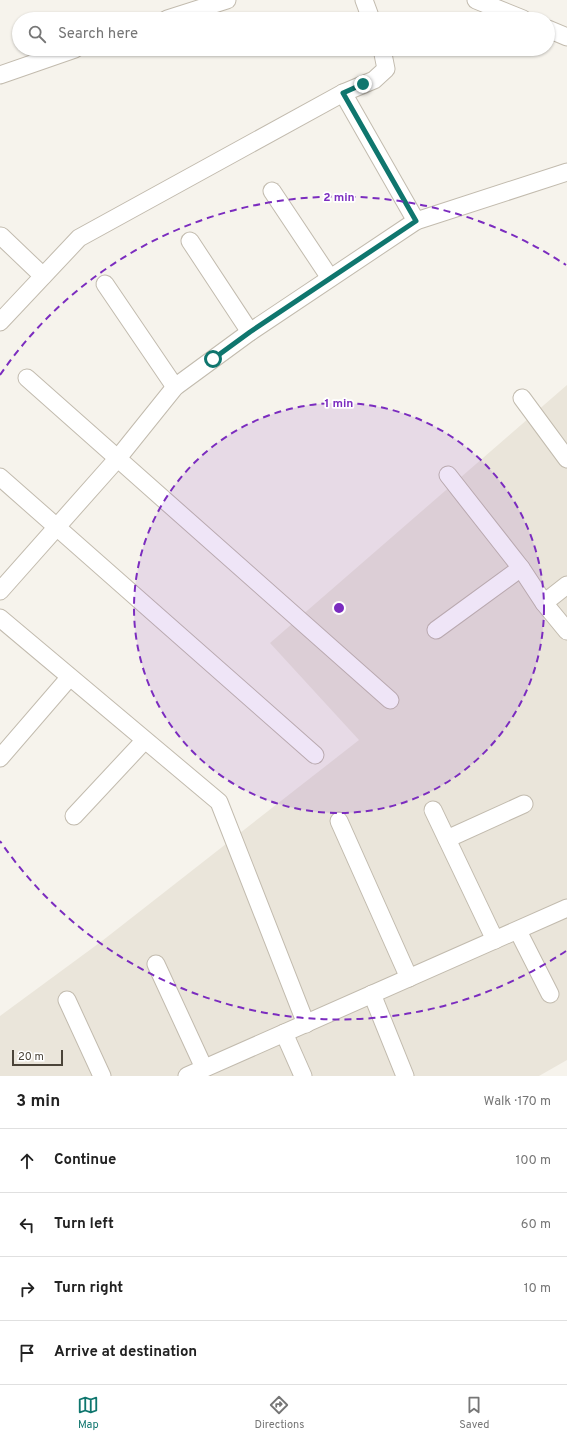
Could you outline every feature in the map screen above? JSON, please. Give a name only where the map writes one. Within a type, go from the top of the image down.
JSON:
[{"type":"street","points":[[189,12],[227,0]]},
{"type":"street","points":[[364,0],[368,12]]},
{"type":"street","points":[[476,0],[506,12]]},
{"type":"street","points":[[555,32],[567,37]]},
{"type":"street","points":[[0,75],[55,56]]},
{"type":"street","points":[[0,322],[79,238],[343,93],[374,80],[386,69],[383,56]]},
{"type":"street","points":[[343,93],[416,221]]},
{"type":"street","points":[[0,590],[118,458],[175,387],[250,332],[416,221],[567,172]]},
{"type":"street","points":[[272,191],[330,278]]},
{"type":"street","points":[[1,236],[43,276]]},
{"type":"street","points":[[190,241],[250,332]]},
{"type":"street","points":[[105,284],[175,387]]},
{"type":"street","points":[[27,378],[390,700]]},
{"type":"street","points":[[522,398],[567,458]]},
{"type":"street","points":[[448,475],[521,568],[544,603],[567,631]]},
{"type":"street","points":[[0,477],[315,755]]},
{"type":"street","points":[[436,630],[521,568]]},
{"type":"street","points":[[544,603],[567,585]]},
{"type":"street","points":[[0,618],[69,678],[218,802],[306,1024]]},
{"type":"street","points":[[0,758],[69,678]]},
{"type":"street","points":[[74,816],[144,741]]},
{"type":"street","points":[[447,839],[524,804]]},
{"type":"street","points":[[433,810],[495,940]]},
{"type":"street","points":[[339,821],[409,978]]},
{"type":"street","points":[[187,1076],[518,931],[567,908]]},
{"type":"street","points":[[518,931],[550,994]]},
{"type":"street","points":[[156,964],[204,1068]]},
{"type":"street","points":[[372,994],[405,1076]]},
{"type":"street","points":[[67,1000],[102,1076]]},
{"type":"street","points":[[284,1033],[302,1076]]},
{"type":"shaded area","points":[[567,385],[567,1060],[539,1076],[0,1076],[0,1016],[102,941],[359,740],[270,643]]},
{"type":"route","points":[[213,359],[250,332],[416,221],[343,93],[363,84]]}]
